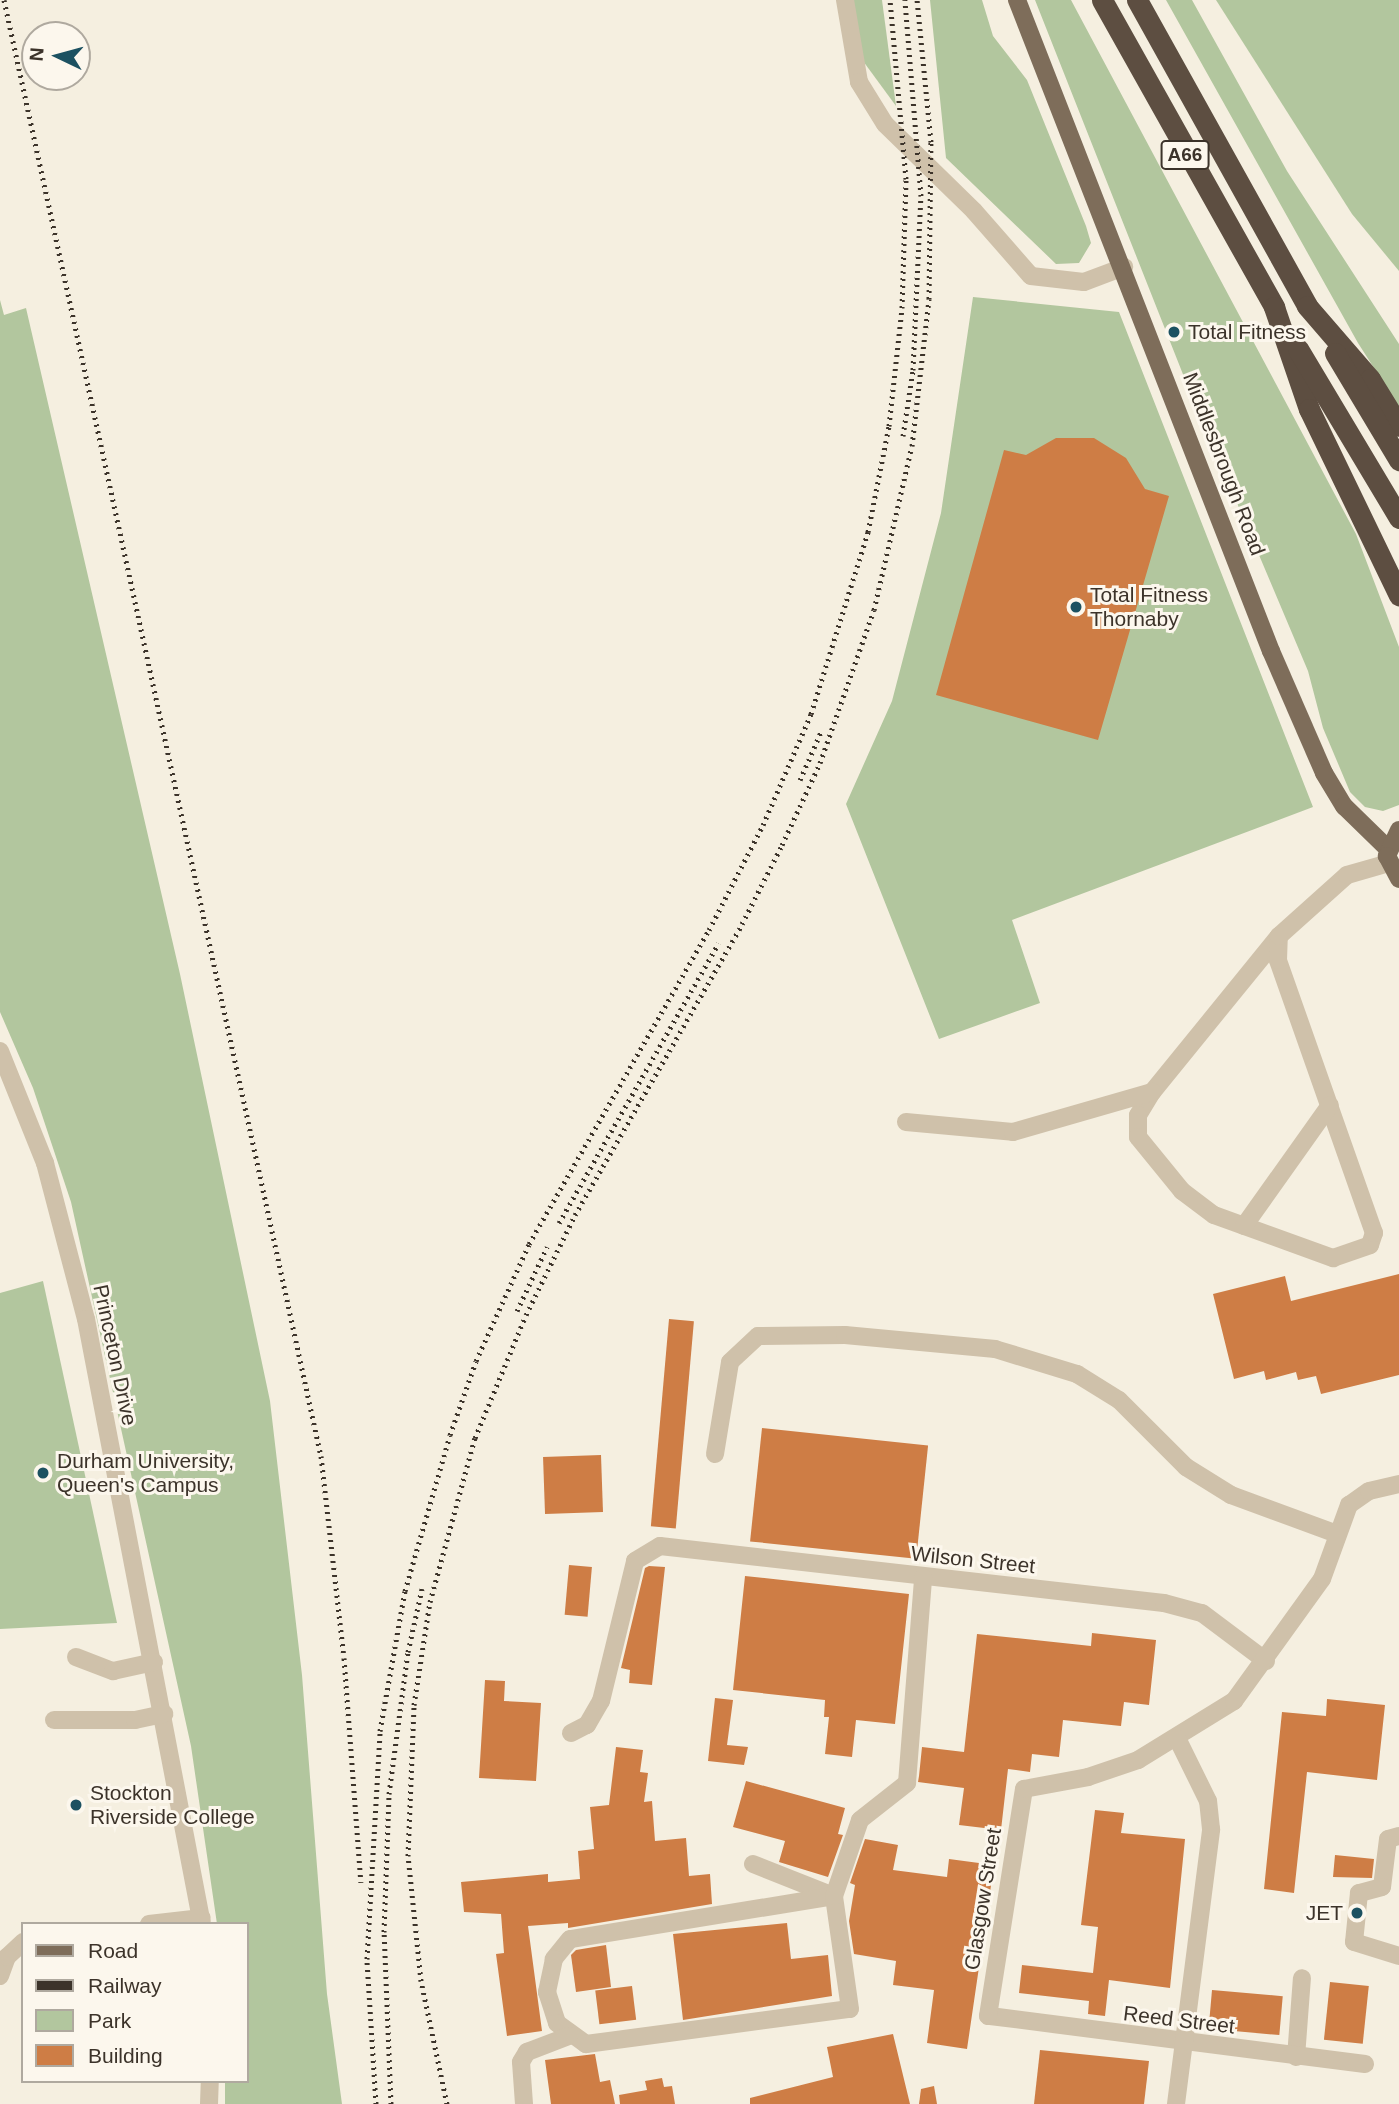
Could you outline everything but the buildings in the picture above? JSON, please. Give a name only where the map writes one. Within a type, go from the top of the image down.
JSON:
[{"type":"highway","name":"A66","points":[[1102,0],[1274,307],[1399,518]]},
{"type":"highway","name":"A66","points":[[1137,0],[1307,306],[1399,460]]},
{"type":"highway","points":[[1307,306],[1370,379],[1399,426]]},
{"type":"highway","name":"A66","points":[[1274,307],[1309,409],[1399,595]]},
{"type":"main road","name":"Middlesbrough Road","points":[[1017,0],[1124,267],[1271,651],[1324,772],[1344,806],[1388,856],[1399,879]]},
{"type":"main road","points":[[1388,856],[1399,830]]},
{"type":"street","points":[[845,0],[859,82],[885,124],[974,211],[1031,276],[1084,282],[1124,267]]},
{"type":"street","points":[[1279,936],[1279,960],[1374,1233],[1370,1245],[1333,1258],[1213,1215],[1154,1161],[1138,1137],[1138,1115],[1152,1092],[1279,936],[1347,875],[1388,856]]},
{"type":"street","name":"Princeton Drive","points":[[0,1051],[45,1163],[86,1319],[202,1921]]},
{"type":"street","points":[[906,1122],[1013,1132],[1152,1092]]},
{"type":"street","points":[[1244,1226],[1329,1105]]},
{"type":"street","points":[[715,1454],[730,1362],[758,1336],[845,1335],[995,1349],[1077,1374],[1119,1400],[1186,1466],[1231,1495],[1337,1534]]},
{"type":"street","points":[[1176,2104],[1211,1829],[1208,1801],[1177,1738],[1234,1700],[1266,1661],[1322,1578],[1349,1505],[1369,1491],[1399,1484]]},
{"type":"street","name":"Wilson Street","points":[[571,1733],[587,1725],[601,1701],[635,1561],[660,1546],[923,1578],[1164,1602],[1202,1614],[1266,1661]]},
{"type":"street","points":[[834,1896],[570,1939],[554,1959],[547,1992],[556,2023],[569,2036],[586,2044],[850,2009],[834,1896],[860,1820],[907,1783],[923,1578]]},
{"type":"street","points":[[76,1657],[113,1671],[154,1662]]},
{"type":"street","points":[[54,1720],[135,1720],[164,1714]]},
{"type":"street","name":"Glasgow Street","points":[[988,2016],[1024,1789],[1088,1777],[1138,1760],[1177,1738]]},
{"type":"street","points":[[1399,1836],[1388,1839],[1382,1887],[1359,1893],[1354,1942],[1399,1956]]},
{"type":"street","points":[[753,1864],[834,1896]]},
{"type":"street","points":[[184,1922],[202,1921]]},
{"type":"street","points":[[0,1976],[7,1957],[21,1944]]},
{"type":"street","points":[[1296,2057],[1302,1978]]},
{"type":"street","name":"Reed Street","points":[[988,2016],[1183,2044],[1365,2064]]},
{"type":"street","points":[[524,2104],[521,2062],[527,2052],[569,2036]]},
{"type":"street","points":[[209,2104],[210,2083]]},
{"type":"green space","points":[[853,0],[882,0],[896,106],[863,61]]},
{"type":"green space","points":[[930,0],[982,0],[993,36],[1027,80],[1086,226],[1091,243],[1079,263],[1056,264],[946,158]]},
{"type":"green space","points":[[1035,0],[1071,0],[1356,534],[1399,647],[1399,805],[1383,811],[1365,807],[1350,792],[1323,728],[1308,671],[1188,387]]},
{"type":"green space","points":[[1166,0],[1192,0],[1287,171],[1399,344],[1399,407],[1358,343]]},
{"type":"green space","points":[[1216,0],[1399,0],[1399,271],[1352,214]]},
{"type":"green space","name":"Total Fitness Thornaby","points":[[973,297],[1119,312],[1313,807],[1012,920],[1040,1003],[939,1039],[846,804],[892,701],[941,513]]},
{"type":"green space","points":[[0,300],[4,315],[26,308],[180,974],[270,1401],[302,1675],[327,1994],[342,2104],[225,2104],[225,2083],[248,2083],[248,1922],[217,1922],[191,1746],[71,1202],[33,1088],[0,1012]]},
{"type":"green space","name":"Durham University, Queen's Campus","points":[[43,1281],[117,1623],[0,1629],[0,1293]]},
{"type":"railway","points":[[4,0],[321,1456],[344,1658],[361,1882]]},
{"type":"railway","points":[[376,2104],[367,1959],[380,1731],[405,1591],[450,1435],[476,1361],[529,1244],[709,930],[763,825],[811,714],[868,532],[889,426],[902,308],[906,179],[890,0]]},
{"type":"railway","points":[[903,436],[913,370],[921,196],[905,0]]},
{"type":"railway","points":[[447,2104],[421,1981],[408,1856],[414,1705],[430,1602],[475,1438],[526,1315],[575,1215],[742,924],[782,845],[820,763],[874,610],[912,446],[929,299],[931,142],[917,0]]},
{"type":"railway","points":[[800,780],[821,732]]},
{"type":"railway","points":[[559,1223],[719,943]]},
{"type":"railway","points":[[517,1311],[547,1247]]},
{"type":"railway","points":[[391,2104],[384,1932],[389,1794],[408,1652],[422,1589]]},
{"type":"place","name":"Total Fitness","points":[[1174,332]]},
{"type":"place","name":"Total Fitness Thornaby","points":[[1076,607]]},
{"type":"place","name":"Durham University, Queen's Campus","points":[[43,1473]]},
{"type":"place","name":"Stockton Riverside College","points":[[76,1805]]},
{"type":"place","name":"JET","points":[[1357,1913]]}]
